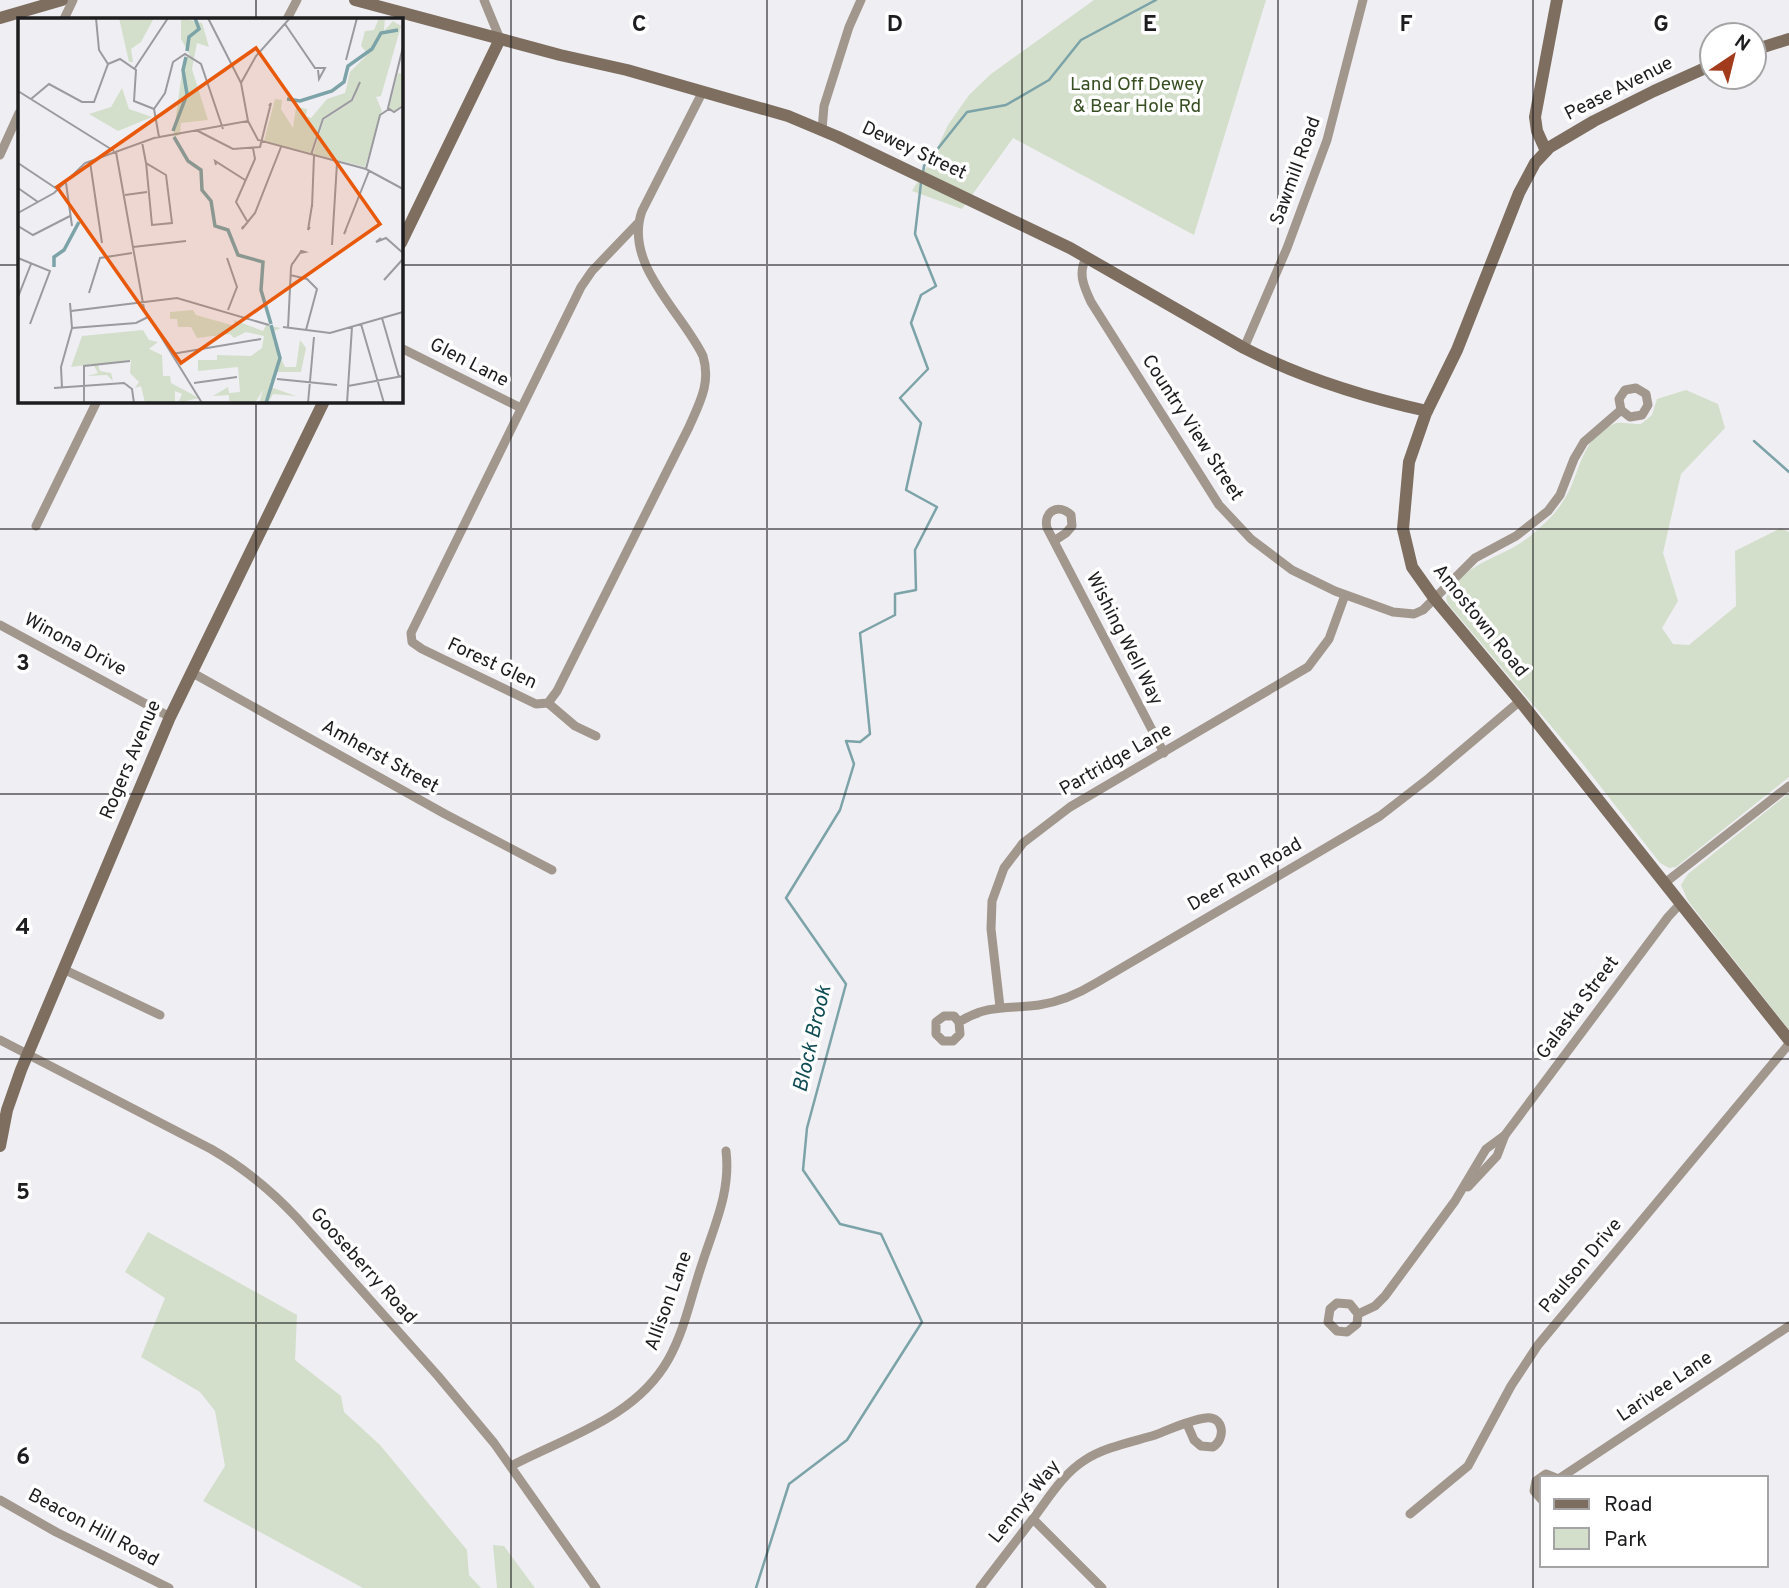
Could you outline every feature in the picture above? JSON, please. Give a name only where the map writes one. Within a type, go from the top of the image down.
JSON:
[{"type":"main road","points":[[0,18],[62,0]]},
{"type":"main road","name":"Dewey Street","points":[[355,0],[500,39],[627,69],[788,116],[922,176],[1087,257],[1244,348],[1327,384],[1427,411]]},
{"type":"main road","points":[[1546,151],[1537,131],[1535,117],[1557,0]]},
{"type":"main road","points":[[402,241],[500,39]]},
{"type":"main road","points":[[1768,46],[1789,39]]},
{"type":"main road","name":"Pease Avenue","points":[[1546,151],[1615,110],[1698,71]]},
{"type":"main road","name":"Amostown Road","points":[[1546,151],[1535,163],[1519,193],[1457,350],[1427,411],[1409,462],[1403,529],[1412,567],[1434,598],[1666,882],[1789,1042]]},
{"type":"main road","name":"Rogers Avenue","points":[[0,1146],[9,1101],[27,1054],[170,717],[324,402]]},
{"type":"street","points":[[64,18],[73,0]]},
{"type":"street","points":[[288,18],[297,0]]},
{"type":"street","points":[[484,0],[500,39]]},
{"type":"street","points":[[822,130],[824,106],[849,27],[861,0]]},
{"type":"street","name":"Sawmill Road","points":[[1244,348],[1283,257],[1327,140],[1363,0]]},
{"type":"street","name":"Forest Glen","points":[[638,223],[592,271],[581,287],[410,637],[416,646],[441,660],[540,705],[548,703],[557,691],[689,426],[706,385],[707,370],[697,345],[646,264],[638,236],[642,211],[703,91]]},
{"type":"street","points":[[0,155],[18,115]]},
{"type":"street","name":"Country View Street","points":[[1087,257],[1083,264],[1082,278],[1091,302],[1225,513],[1251,539],[1284,565],[1345,595],[1393,612],[1407,614],[1423,610],[1475,558],[1522,533],[1548,511],[1560,495],[1574,458],[1584,442],[1621,410]]},
{"type":"street","name":"Glen Lane","points":[[402,348],[521,408]]},
{"type":"street","points":[[36,526],[97,402]]},
{"type":"street","name":"Wishing Well Way","points":[[1054,541],[1164,753]]},
{"type":"street","name":"Partridge Lane","points":[[1000,1007],[991,914],[995,890],[1004,868],[1023,843],[1054,818],[1308,667],[1329,639],[1345,595]]},
{"type":"street","name":"Winona Drive","points":[[0,625],[170,717]]},
{"type":"street","name":"Amherst Street","points":[[191,672],[445,814],[552,870]]},
{"type":"street","name":"Deer Run Road","points":[[959,1022],[977,1012],[1047,1003],[1084,990],[1380,817],[1520,701]]},
{"type":"street","points":[[548,703],[575,726],[596,736]]},
{"type":"street","points":[[1666,882],[1789,786]]},
{"type":"street","name":"Galaska Street","points":[[1358,1314],[1370,1310],[1380,1301],[1455,1201],[1497,1156],[1505,1135],[1681,903]]},
{"type":"street","points":[[62,969],[160,1015]]},
{"type":"street","name":"Gooseberry Road","points":[[0,1040],[211,1149],[261,1183],[297,1218],[495,1443],[596,1588]]},
{"type":"street","name":"Paulson Drive","points":[[1410,1514],[1468,1466],[1511,1386],[1538,1345],[1789,1042]]},
{"type":"street","name":"Allison Lane","points":[[511,1466],[610,1418],[663,1368],[680,1335],[719,1217],[728,1171],[726,1151]]},
{"type":"street","name":"Larivee Lane","points":[[1561,1476],[1789,1326]]},
{"type":"street","name":"Lennys Way","points":[[980,1588],[1032,1519],[1069,1474],[1085,1460],[1187,1424]]},
{"type":"street","name":"Larivee Lane","points":[[1540,1478],[1535,1481],[1534,1491],[1540,1498]]},
{"type":"street","name":"Beacon Hill Road","points":[[0,1500],[76,1542],[169,1588]]},
{"type":"street","points":[[1032,1519],[1102,1588]]},
{"type":"green space","name":"Land Off Dewey & Bear Hole Rd","points":[[1094,0],[1266,0],[1194,235],[1013,138],[962,209],[912,191],[948,125],[969,95],[991,74]]},
{"type":"green space","points":[[1686,390],[1718,404],[1725,428],[1681,474],[1663,553],[1678,601],[1662,628],[1673,644],[1689,645],[1736,606],[1735,551],[1781,528],[1789,532],[1789,777],[1676,867],[1669,868],[1660,863],[1583,764],[1448,604],[1446,598],[1451,588],[1466,573],[1519,544],[1551,517],[1568,493],[1585,452],[1596,435],[1617,423],[1641,424],[1652,415],[1657,399]]},
{"type":"green space","points":[[1789,793],[1789,1030],[1688,901],[1681,885],[1688,874]]},
{"type":"green space","points":[[148,1232],[297,1315],[295,1360],[341,1396],[344,1412],[380,1445],[467,1550],[469,1575],[481,1588],[363,1588],[203,1501],[225,1466],[215,1411],[200,1392],[141,1357],[165,1298],[125,1272]]},
{"type":"green space","points":[[493,1545],[504,1546],[535,1588],[497,1588]]},
{"type":"waterway","name":"Block Brook","points":[[923,173],[924,166],[967,112],[1006,105],[1049,80],[1081,40],[1156,0]]},
{"type":"waterway","name":"Block Brook","points":[[756,1588],[789,1484],[847,1440],[922,1322],[881,1234],[840,1224],[803,1170],[807,1128],[846,984],[786,898],[840,810],[854,764],[846,741],[860,742],[870,734],[860,633],[895,615],[895,594],[916,590],[915,550],[937,507],[906,490],[921,423],[900,398],[928,369],[911,323],[921,295],[936,286],[915,234],[921,183]]},
{"type":"waterway","points":[[1754,441],[1789,472]]}]
